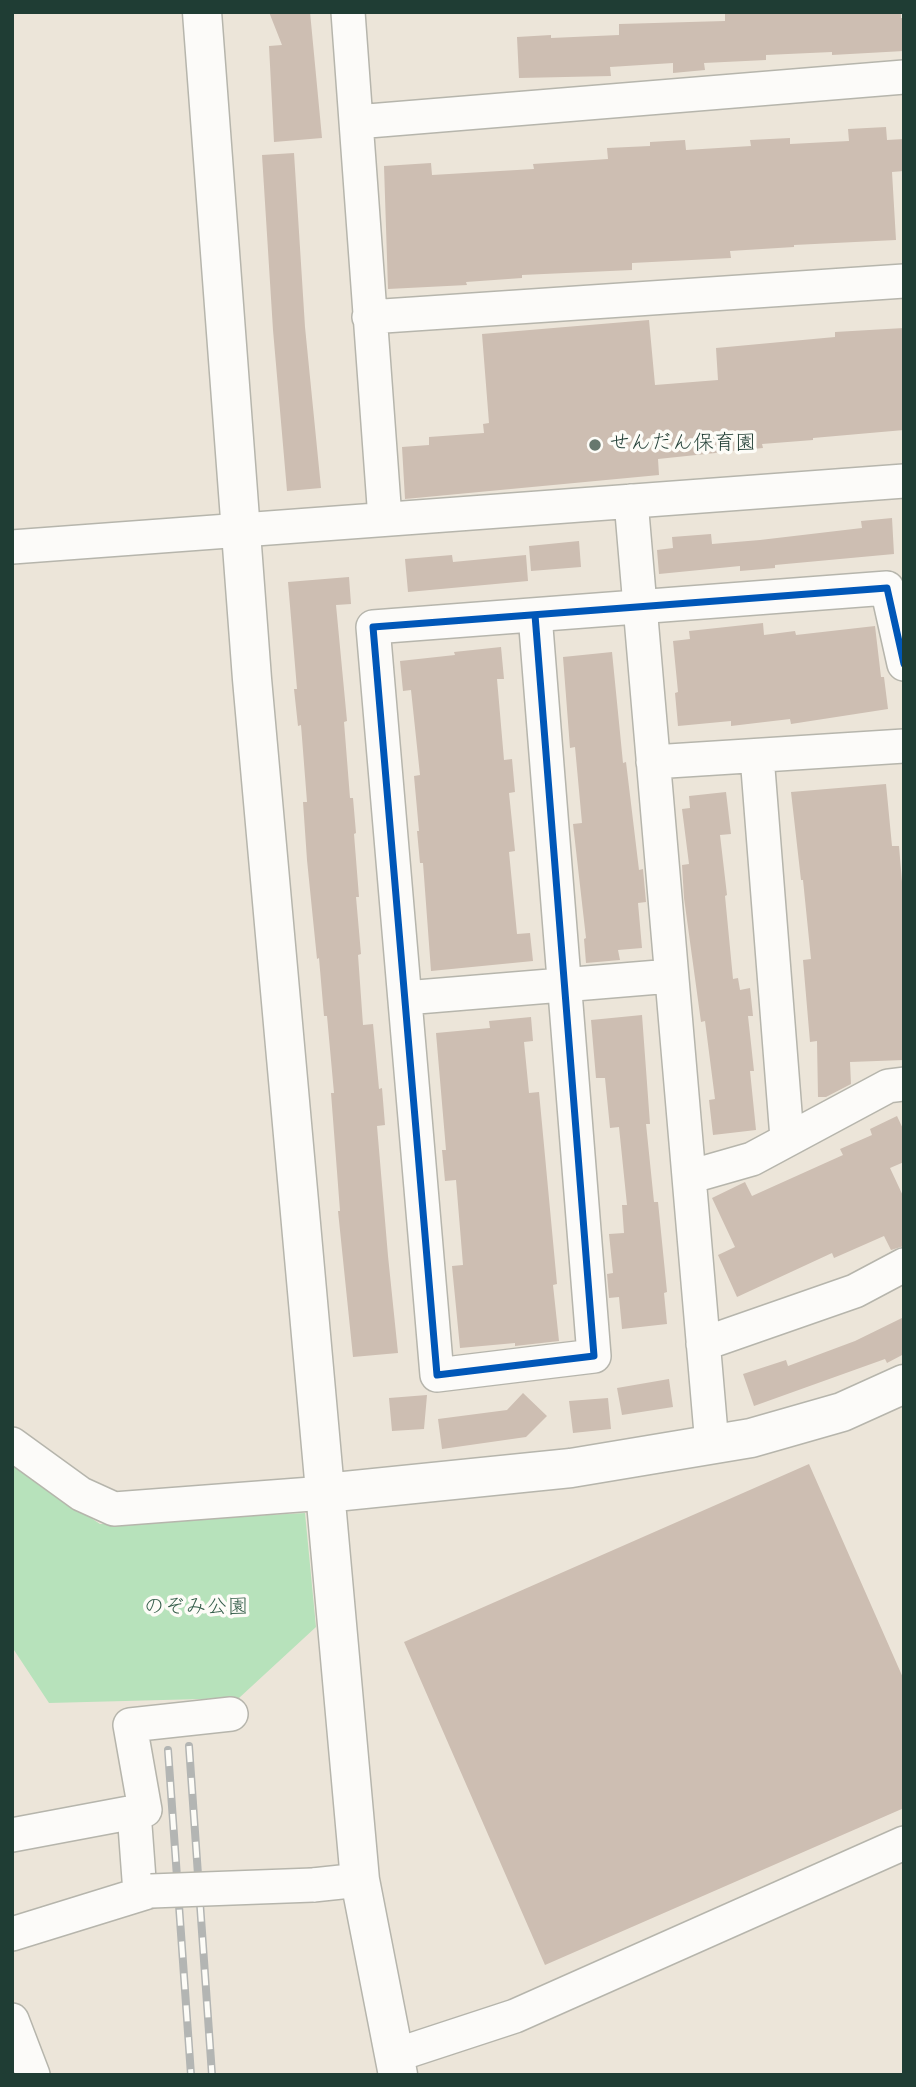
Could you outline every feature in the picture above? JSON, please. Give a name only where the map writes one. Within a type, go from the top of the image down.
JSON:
[{"type":"street","points":[[202,12],[252,679],[360,1880],[396,2065],[515,2016],[904,1843]]},
{"type":"street","points":[[348,12],[385,519]]},
{"type":"street","points":[[356,122],[904,77]]},
{"type":"street","points":[[369,317],[904,281]]},
{"type":"street","points":[[12,547],[904,481]]},
{"type":"street","points":[[631,501],[712,1445]]},
{"type":"street","points":[[535,615],[594,1356],[437,1375],[373,627],[887,588],[904,664]]},
{"type":"street","points":[[653,762],[904,746]]},
{"type":"street","points":[[757,756],[787,1138]]},
{"type":"street","points":[[405,998],[671,976]]},
{"type":"street","points":[[689,1177],[752,1159],[888,1086],[904,1084]]},
{"type":"street","points":[[703,1344],[855,1291],[904,1265]]},
{"type":"street","points":[[12,1444],[82,1494],[114,1508],[325,1493],[571,1468],[751,1438],[842,1412],[904,1384]]},
{"type":"street","points":[[12,1835],[145,1810],[130,1725],[231,1714]]},
{"type":"street","points":[[134,1812],[145,1892]]},
{"type":"street","points":[[12,1934],[145,1892],[313,1885],[360,1880]]},
{"type":"street","points":[[12,2020],[33,2075]]},
{"type":"green space","name":"のぞみ公園","points":[[12,1465],[100,1524],[305,1513],[316,1627],[239,1698],[49,1703],[12,1647]]},
{"type":"building","points":[[269,12],[310,12],[322,138],[274,142],[269,46],[282,45]]},
{"type":"building","points":[[901,12],[901,18],[904,18],[904,51],[766,55],[766,60],[704,63],[705,70],[673,73],[673,63],[610,67],[611,76],[519,78],[517,37],[619,35],[619,24],[725,21],[725,13]]},
{"type":"building","points":[[886,127],[887,140],[904,139],[904,171],[892,172],[896,240],[730,251],[731,258],[632,263],[632,270],[522,275],[522,278],[466,282],[467,285],[388,289],[384,166],[431,163],[432,175],[534,169],[533,164],[608,159],[607,148],[650,146],[650,142],[685,140],[686,150],[751,146],[750,140],[790,138],[790,144],[849,141],[848,129]]},
{"type":"building","points":[[294,153],[305,327],[321,488],[287,491],[262,155]]},
{"type":"building","points":[[649,320],[655,385],[718,380],[716,348],[835,337],[835,332],[904,328],[904,430],[762,444],[763,448],[658,459],[659,475],[405,499],[402,447],[429,445],[429,437],[484,433],[483,424],[489,423],[482,334]]},
{"type":"building","points":[[892,518],[894,554],[775,565],[775,568],[740,571],[740,566],[659,574],[657,550],[673,548],[672,537],[711,534],[712,544],[760,540],[862,528],[861,521]]},
{"type":"building","points":[[579,541],[581,567],[531,571],[529,546]]},
{"type":"building","points":[[452,555],[453,562],[526,555],[528,581],[408,592],[405,559]]},
{"type":"building","points":[[349,577],[351,604],[336,605],[347,721],[344,722],[350,798],[353,798],[356,833],[359,897],[356,897],[361,954],[358,955],[363,1025],[373,1024],[379,1089],[382,1088],[385,1125],[377,1126],[398,1353],[353,1357],[338,1211],[331,1093],[334,1093],[327,1016],[324,1016],[307,860],[303,802],[307,802],[301,725],[298,726],[294,689],[297,689],[288,582]]},
{"type":"building","points":[[763,623],[764,635],[795,631],[796,635],[875,626],[888,709],[791,724],[790,719],[731,726],[731,721],[678,726],[673,641],[690,639],[689,631]]},
{"type":"building","points":[[501,647],[504,679],[497,679],[504,760],[512,759],[515,792],[509,793],[515,851],[509,852],[517,934],[530,933],[533,961],[431,971],[423,863],[420,863],[417,831],[414,776],[420,775],[411,690],[403,691],[400,661]]},
{"type":"building","points":[[612,652],[623,763],[626,762],[639,870],[643,869],[646,902],[638,903],[642,948],[618,950],[620,960],[586,963],[586,938],[573,824],[582,823],[575,747],[570,748],[563,657]]},
{"type":"building","points":[[886,784],[892,846],[899,846],[904,906],[904,1060],[850,1062],[851,1084],[826,1097],[818,1097],[817,1041],[810,1042],[803,960],[811,959],[791,792]]},
{"type":"building","points":[[726,792],[731,834],[720,835],[725,896],[733,979],[738,978],[740,990],[750,988],[753,1016],[748,1016],[754,1071],[750,1071],[756,1130],[713,1135],[709,1100],[715,1099],[684,898],[682,865],[689,864],[682,809],[690,808],[689,796]]},
{"type":"building","points":[[642,1015],[650,1124],[646,1124],[654,1202],[658,1202],[667,1292],[664,1293],[667,1324],[622,1329],[619,1297],[609,1298],[607,1274],[613,1273],[609,1234],[624,1233],[622,1205],[627,1205],[619,1127],[610,1128],[605,1078],[596,1078],[591,1020]]},
{"type":"building","points":[[531,1017],[533,1041],[524,1042],[529,1093],[539,1092],[557,1284],[553,1285],[559,1341],[460,1348],[452,1266],[463,1265],[456,1180],[445,1181],[442,1150],[446,1150],[436,1033],[490,1028],[489,1021]]},
{"type":"building","points":[[897,1116],[904,1131],[904,1162],[890,1168],[904,1198],[904,1246],[891,1250],[884,1236],[834,1258],[832,1253],[737,1297],[718,1255],[735,1247],[712,1198],[745,1182],[752,1196],[843,1155],[840,1149],[872,1135],[870,1129]]},
{"type":"building","points":[[904,1317],[904,1354],[887,1363],[885,1359],[754,1406],[743,1374],[786,1360],[788,1366],[855,1341]]},
{"type":"building","points":[[669,1379],[673,1407],[622,1415],[617,1388]]},
{"type":"building","points":[[523,1393],[547,1416],[526,1437],[442,1449],[438,1419],[507,1410]]},
{"type":"building","points":[[427,1395],[424,1429],[392,1431],[389,1398]]},
{"type":"building","points":[[608,1398],[611,1429],[573,1433],[569,1401]]},
{"type":"building","points":[[809,1464],[904,1680],[904,1808],[545,1965],[404,1642]]},
{"type":"railway","points":[[189,1746],[212,2075]]},
{"type":"railway","points":[[168,1750],[191,2075]]},
{"type":"cycle path","points":[[535,615],[594,1356],[437,1375],[373,627],[887,588],[904,664]]},
{"type":"place","name":"せんだん保育園","points":[[595,445]]}]
